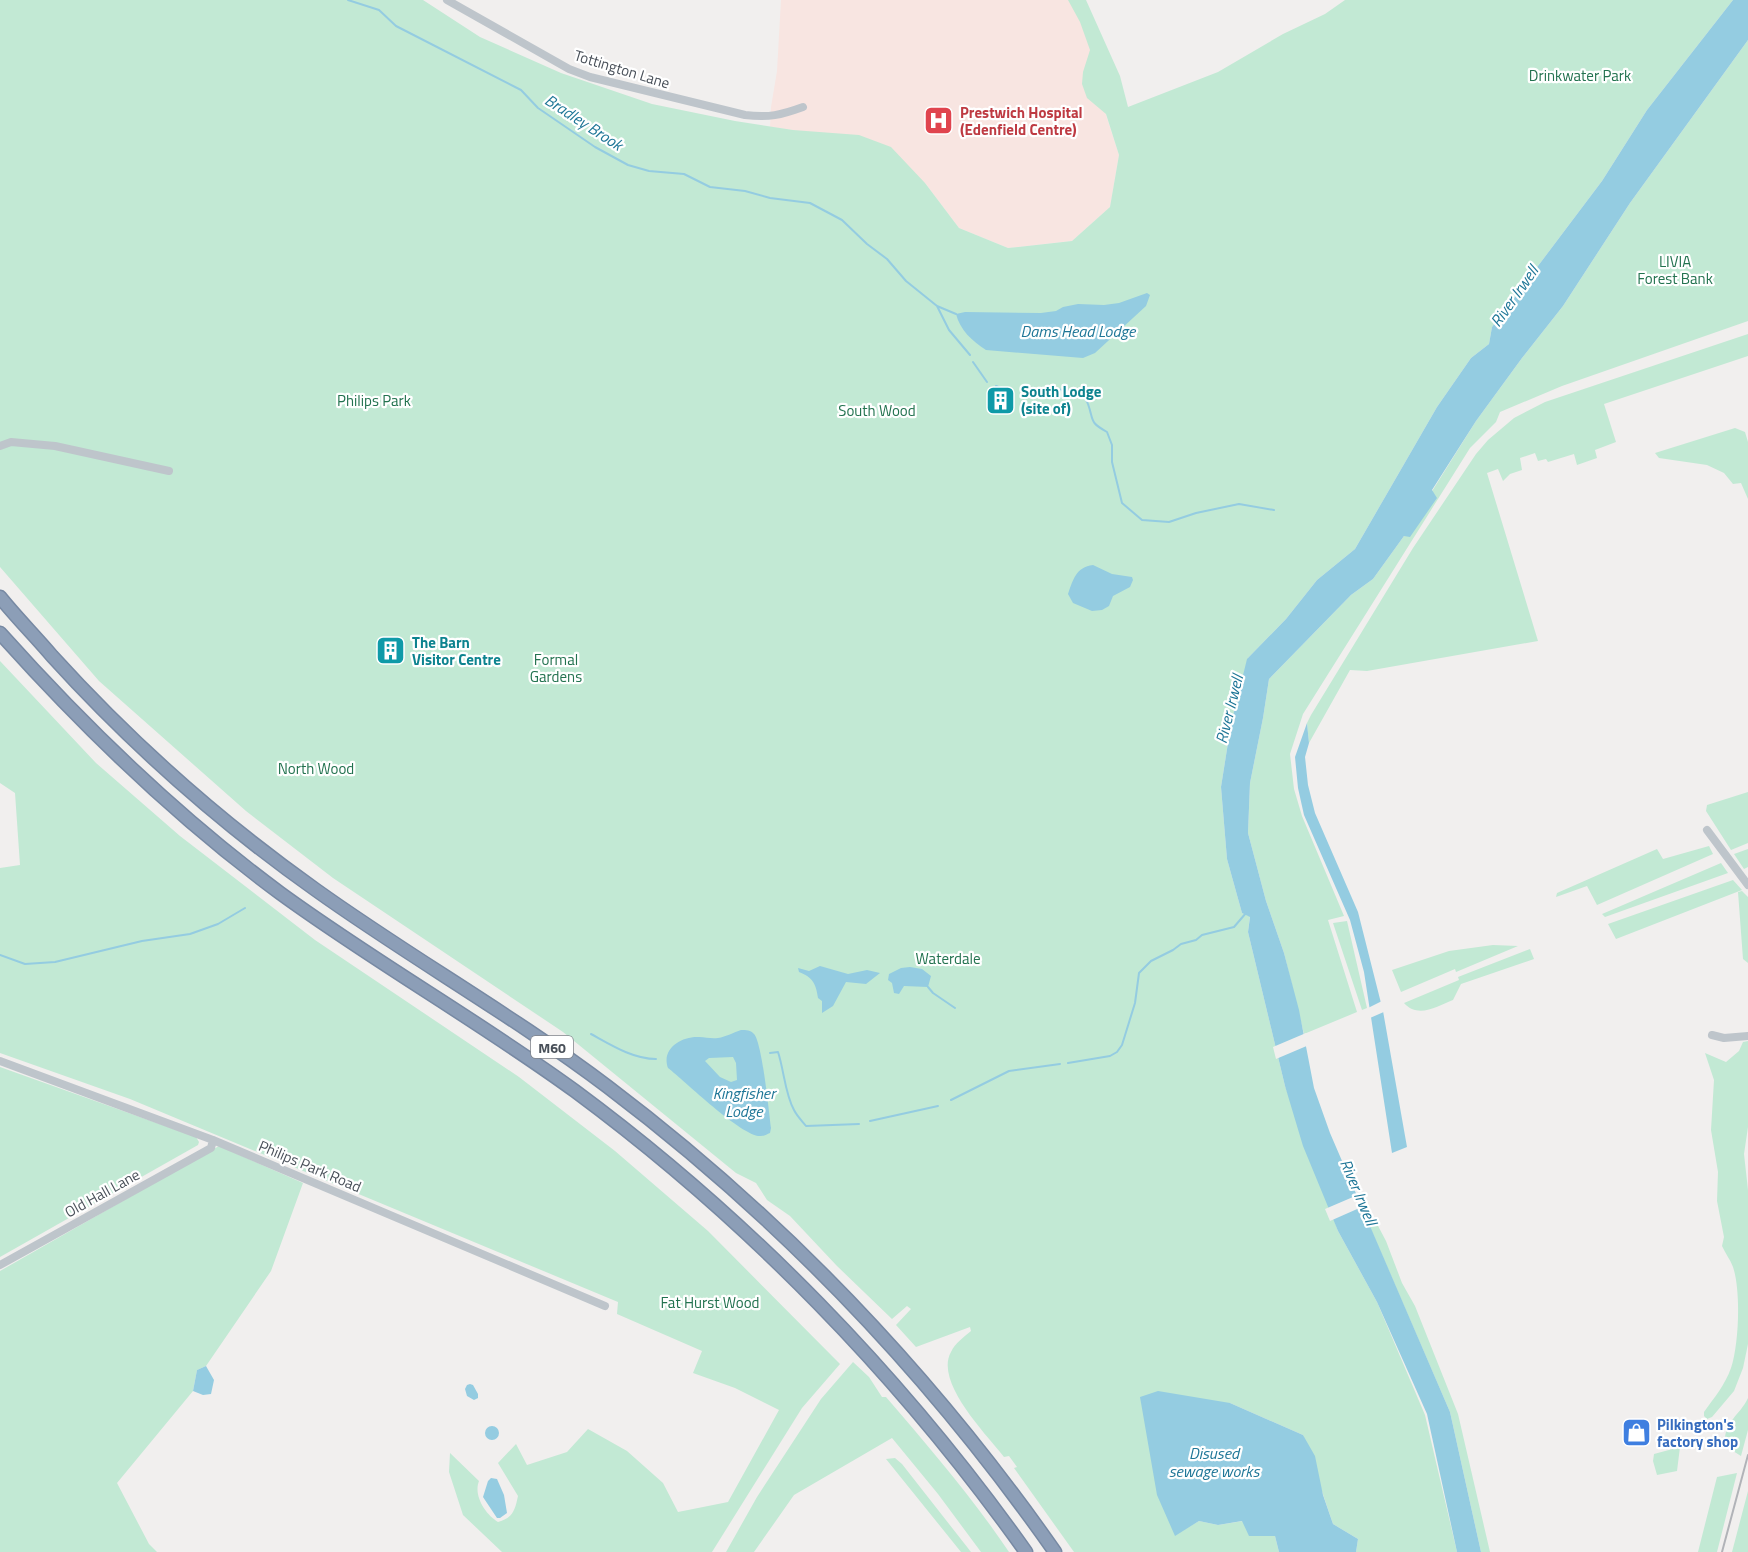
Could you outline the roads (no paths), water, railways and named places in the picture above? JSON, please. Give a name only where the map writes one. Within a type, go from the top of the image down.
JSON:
[{"type":"highway","name":"M60","points":[[0,597],[104,711],[240,832],[318,891],[386,938],[523,1026],[607,1086],[751,1206],[836,1289],[921,1381],[990,1464],[1055,1552]]},
{"type":"highway","name":"M60","points":[[0,633],[90,729],[156,792],[212,840],[278,892],[324,924],[518,1051],[576,1093],[636,1139],[750,1237],[823,1308],[910,1403],[965,1470],[1026,1552]]},
{"type":"street","name":"Tottington Lane","points":[[447,0],[569,69],[590,77],[764,118],[803,107]]},
{"type":"street","points":[[0,446],[11,442],[55,446],[169,471]]},
{"type":"street","points":[[1707,830],[1748,885]]},
{"type":"street","points":[[1712,1035],[1724,1038],[1748,1036]]},
{"type":"street","name":"Philips Park Road","points":[[0,1061],[213,1140],[605,1306]]},
{"type":"street","name":"Old Hall Lane","points":[[0,1265],[211,1148],[213,1140]]},
{"type":"water","points":[[1733,0],[1748,0],[1748,40],[1630,203],[1563,306],[1476,421],[1432,490],[1437,498],[1410,537],[1404,536],[1373,579],[1351,595],[1269,679],[1250,783],[1248,833],[1299,1010],[1314,1088],[1330,1133],[1450,1412],[1481,1552],[1457,1552],[1427,1414],[1377,1302],[1338,1231],[1303,1146],[1285,1086],[1248,932],[1250,917],[1242,913],[1227,859],[1221,787],[1231,724],[1247,659],[1286,619],[1317,580],[1355,549],[1437,407],[1471,358],[1489,344],[1492,327],[1602,181],[1647,110]]},
{"type":"water","name":"Dams Head Lodge","points":[[1147,293],[1150,295],[1146,306],[1095,353],[1083,358],[986,350],[967,335],[956,314],[965,312],[1041,313],[1078,304],[1119,303]]},
{"type":"water","points":[[1093,565],[1112,574],[1132,577],[1133,580],[1130,587],[1113,596],[1109,606],[1102,610],[1092,611],[1073,603],[1068,594],[1079,571]]},
{"type":"water","points":[[1307,723],[1309,743],[1305,757],[1308,785],[1315,813],[1358,912],[1383,1011],[1407,1147],[1392,1153],[1364,972],[1350,920],[1304,815],[1298,788],[1295,757]]},
{"type":"water","points":[[820,966],[848,974],[867,970],[880,973],[866,984],[846,982],[833,1006],[822,1013],[822,1001],[818,998],[815,984],[799,972],[798,968],[809,971]]},
{"type":"water","points":[[901,968],[922,969],[931,976],[928,987],[904,986],[899,994],[894,993],[892,983],[888,980],[889,974]]},
{"type":"water","name":"Kingfisher Lodge","points":[[741,1030],[753,1033],[760,1050],[771,1128],[770,1133],[764,1136],[753,1134],[728,1119],[668,1068],[667,1055],[679,1041],[692,1037],[724,1037]],"holes":[[[733,1057],[736,1063],[737,1080],[731,1082],[720,1077],[705,1061],[709,1058]]]},
{"type":"water","points":[[206,1366],[214,1380],[211,1394],[203,1395],[193,1391],[197,1370]]},
{"type":"water","points":[[470,1384],[478,1394],[478,1398],[474,1400],[467,1396],[465,1389]]},
{"type":"water","name":"Disused sewage works","points":[[1158,1391],[1230,1403],[1303,1435],[1315,1456],[1323,1495],[1333,1524],[1358,1539],[1356,1552],[1279,1552],[1275,1536],[1249,1536],[1242,1521],[1218,1525],[1199,1521],[1175,1536],[1157,1495],[1140,1397]]},
{"type":"water","points":[[492,1426],[497,1428],[499,1433],[497,1438],[492,1440],[487,1438],[485,1433],[487,1428]]},
{"type":"water","points":[[491,1478],[497,1479],[504,1495],[507,1513],[500,1518],[497,1518],[483,1497]]},
{"type":"waterway","name":"Bradley Brook","points":[[348,0],[379,10],[396,26],[521,90],[538,108],[595,147],[628,165],[649,171],[684,174],[710,187],[810,203],[842,220],[887,259],[906,281],[937,306],[949,330],[970,355]]},
{"type":"waterway","name":"Bradley Brook","points":[[937,306],[956,314]]},
{"type":"waterway","name":"Bradley Brook","points":[[973,362],[987,382]]},
{"type":"waterway","name":"Bradley Brook","points":[[996,386],[1012,393]]},
{"type":"waterway","name":"Bradley Brook","points":[[1026,391],[1047,388],[1079,392],[1083,396],[1093,421],[1107,432],[1112,445],[1112,462],[1122,503],[1142,520],[1169,522],[1196,513],[1239,504],[1274,510]]},
{"type":"waterway","points":[[0,955],[25,964],[55,962],[142,941],[190,934],[218,924],[245,908]]},
{"type":"waterway","points":[[1068,1063],[1110,1056],[1117,1052],[1122,1045],[1135,1003],[1139,973],[1151,961],[1202,935],[1234,927],[1246,913]]},
{"type":"waterway","points":[[928,987],[955,1008]]},
{"type":"waterway","points":[[591,1034],[631,1054],[656,1059]]},
{"type":"waterway","points":[[770,1053],[778,1052],[791,1104],[806,1126],[859,1124]]},
{"type":"waterway","points":[[951,1100],[1009,1071],[1060,1064]]},
{"type":"waterway","points":[[870,1121],[938,1106]]},
{"type":"railway","points":[[1722,1552],[1748,1455]]},
{"type":"place","name":"Prestwich Hospital (Edenfield Centre)","points":[[939,121]]},
{"type":"place","name":"South Lodge (site of)","points":[[1000,400]]},
{"type":"place","name":"The Barn Visitor Centre","points":[[391,651]]},
{"type":"place","name":"Pilkington's factory shop","points":[[1636,1433]]},
{"type":"park label","name":"Drinkwater Park","points":[[1580,75]]},
{"type":"park label","name":"LIVIA Forest Bank","points":[[1675,270]]},
{"type":"park label","name":"Philips Park","points":[[374,400]]},
{"type":"park label","name":"South Wood","points":[[877,410]]},
{"type":"park label","name":"Formal Gardens","points":[[556,668]]},
{"type":"park label","name":"North Wood","points":[[316,768]]},
{"type":"park label","name":"Waterdale","points":[[948,958]]},
{"type":"park label","name":"Fat Hurst Wood","points":[[710,1302]]},
{"type":"water label","name":"River Irwell","points":[[1514,296]]},
{"type":"water label","name":"River Irwell","points":[[1229,709]]},
{"type":"water label","name":"River Irwell","points":[[1359,1192]]}]
